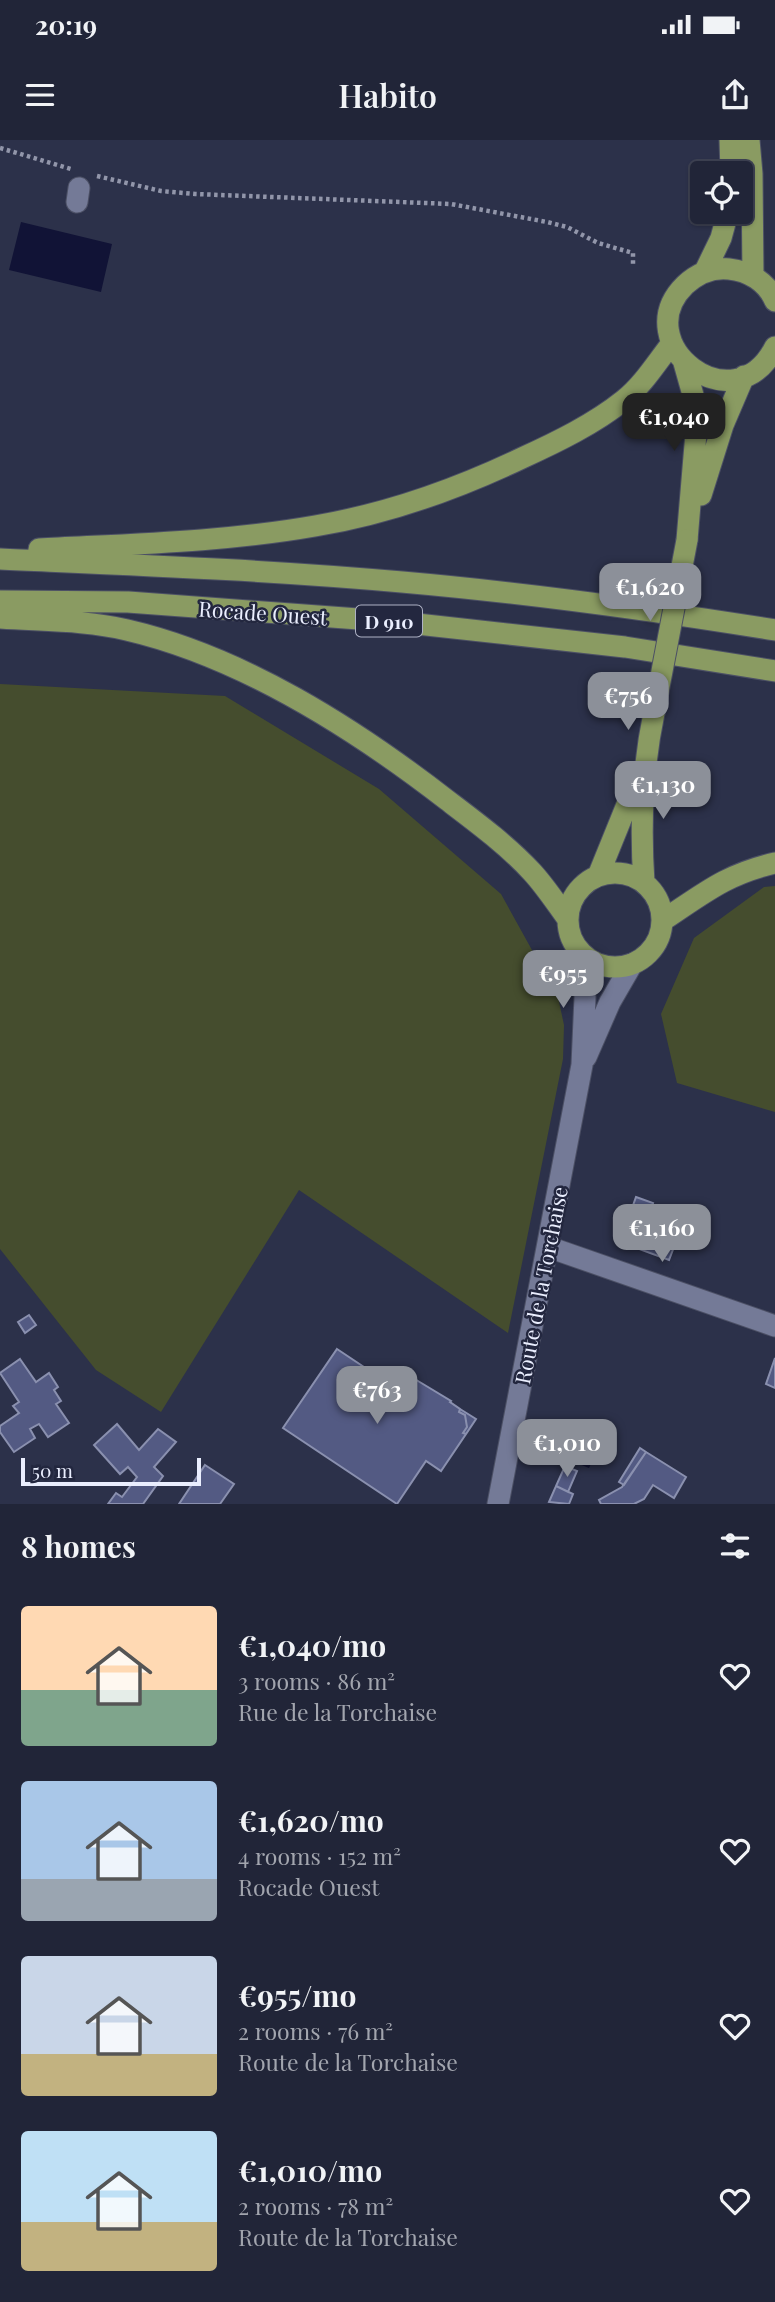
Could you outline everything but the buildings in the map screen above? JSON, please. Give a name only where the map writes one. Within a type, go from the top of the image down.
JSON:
[{"type":"main road","points":[[730,140],[731,161]]},
{"type":"main road","points":[[749,140],[753,276]]},
{"type":"main road","points":[[705,271],[725,224]]},
{"type":"main road","points":[[598,876],[644,760],[687,540],[697,421],[684,363],[672,343],[669,327],[671,308],[679,291],[693,278],[705,271],[721,268],[738,270],[753,276],[765,285],[775,301]]},
{"type":"main road","points":[[0,551],[176,542],[268,534],[318,526],[407,504],[500,468],[584,426],[624,400],[672,343]]},
{"type":"main road","points":[[684,363],[697,373],[713,379],[729,380],[759,368],[775,346]]},
{"type":"main road","points":[[687,540],[723,425],[744,376]]},
{"type":"main road","name":"Rocade Ouest","points":[[0,559],[240,570],[402,582],[629,607],[775,630]]},
{"type":"main road","name":"Rocade Ouest","points":[[0,601],[128,602],[399,622],[625,647],[775,671]]},
{"type":"main road","points":[[0,618],[125,629],[179,646],[284,692],[347,729],[411,772],[469,816],[532,873],[567,918],[573,942],[591,961],[604,966],[632,964],[644,957],[653,947],[660,934],[662,921],[660,906],[654,894],[644,883],[622,873],[598,876],[586,882],[576,892],[567,918]]},
{"type":"main road","points":[[644,760],[641,841],[644,883]]},
{"type":"main road","points":[[662,921],[719,882],[738,873],[775,863]]},
{"type":"street","name":"Route de la Torchaise","points":[[498,1504],[582,1065],[585,997],[580,952]]},
{"type":"street","name":"Route de la Torchaise","points":[[582,1065],[610,1002],[632,964]]},
{"type":"street","points":[[546,1253],[557,1250],[775,1326]]},
{"type":"path","points":[[0,148],[81,184],[130,185],[173,192],[285,199],[423,201],[506,212],[567,227],[598,243],[633,253],[632,266]]},
{"type":"green space","points":[[0,684],[225,696],[379,789],[501,894],[558,997],[564,1025],[563,1059],[508,1333],[299,1190],[161,1412],[96,1370],[0,1249]]},
{"type":"green space","points":[[775,886],[775,1112],[677,1083],[661,1014],[694,938],[764,887]]},
{"type":"shaded area","points":[[21,222],[112,244],[101,292],[9,270]]},
{"type":"shaded area","points":[[588,1428],[604,1436],[589,1468],[574,1462]]}]
